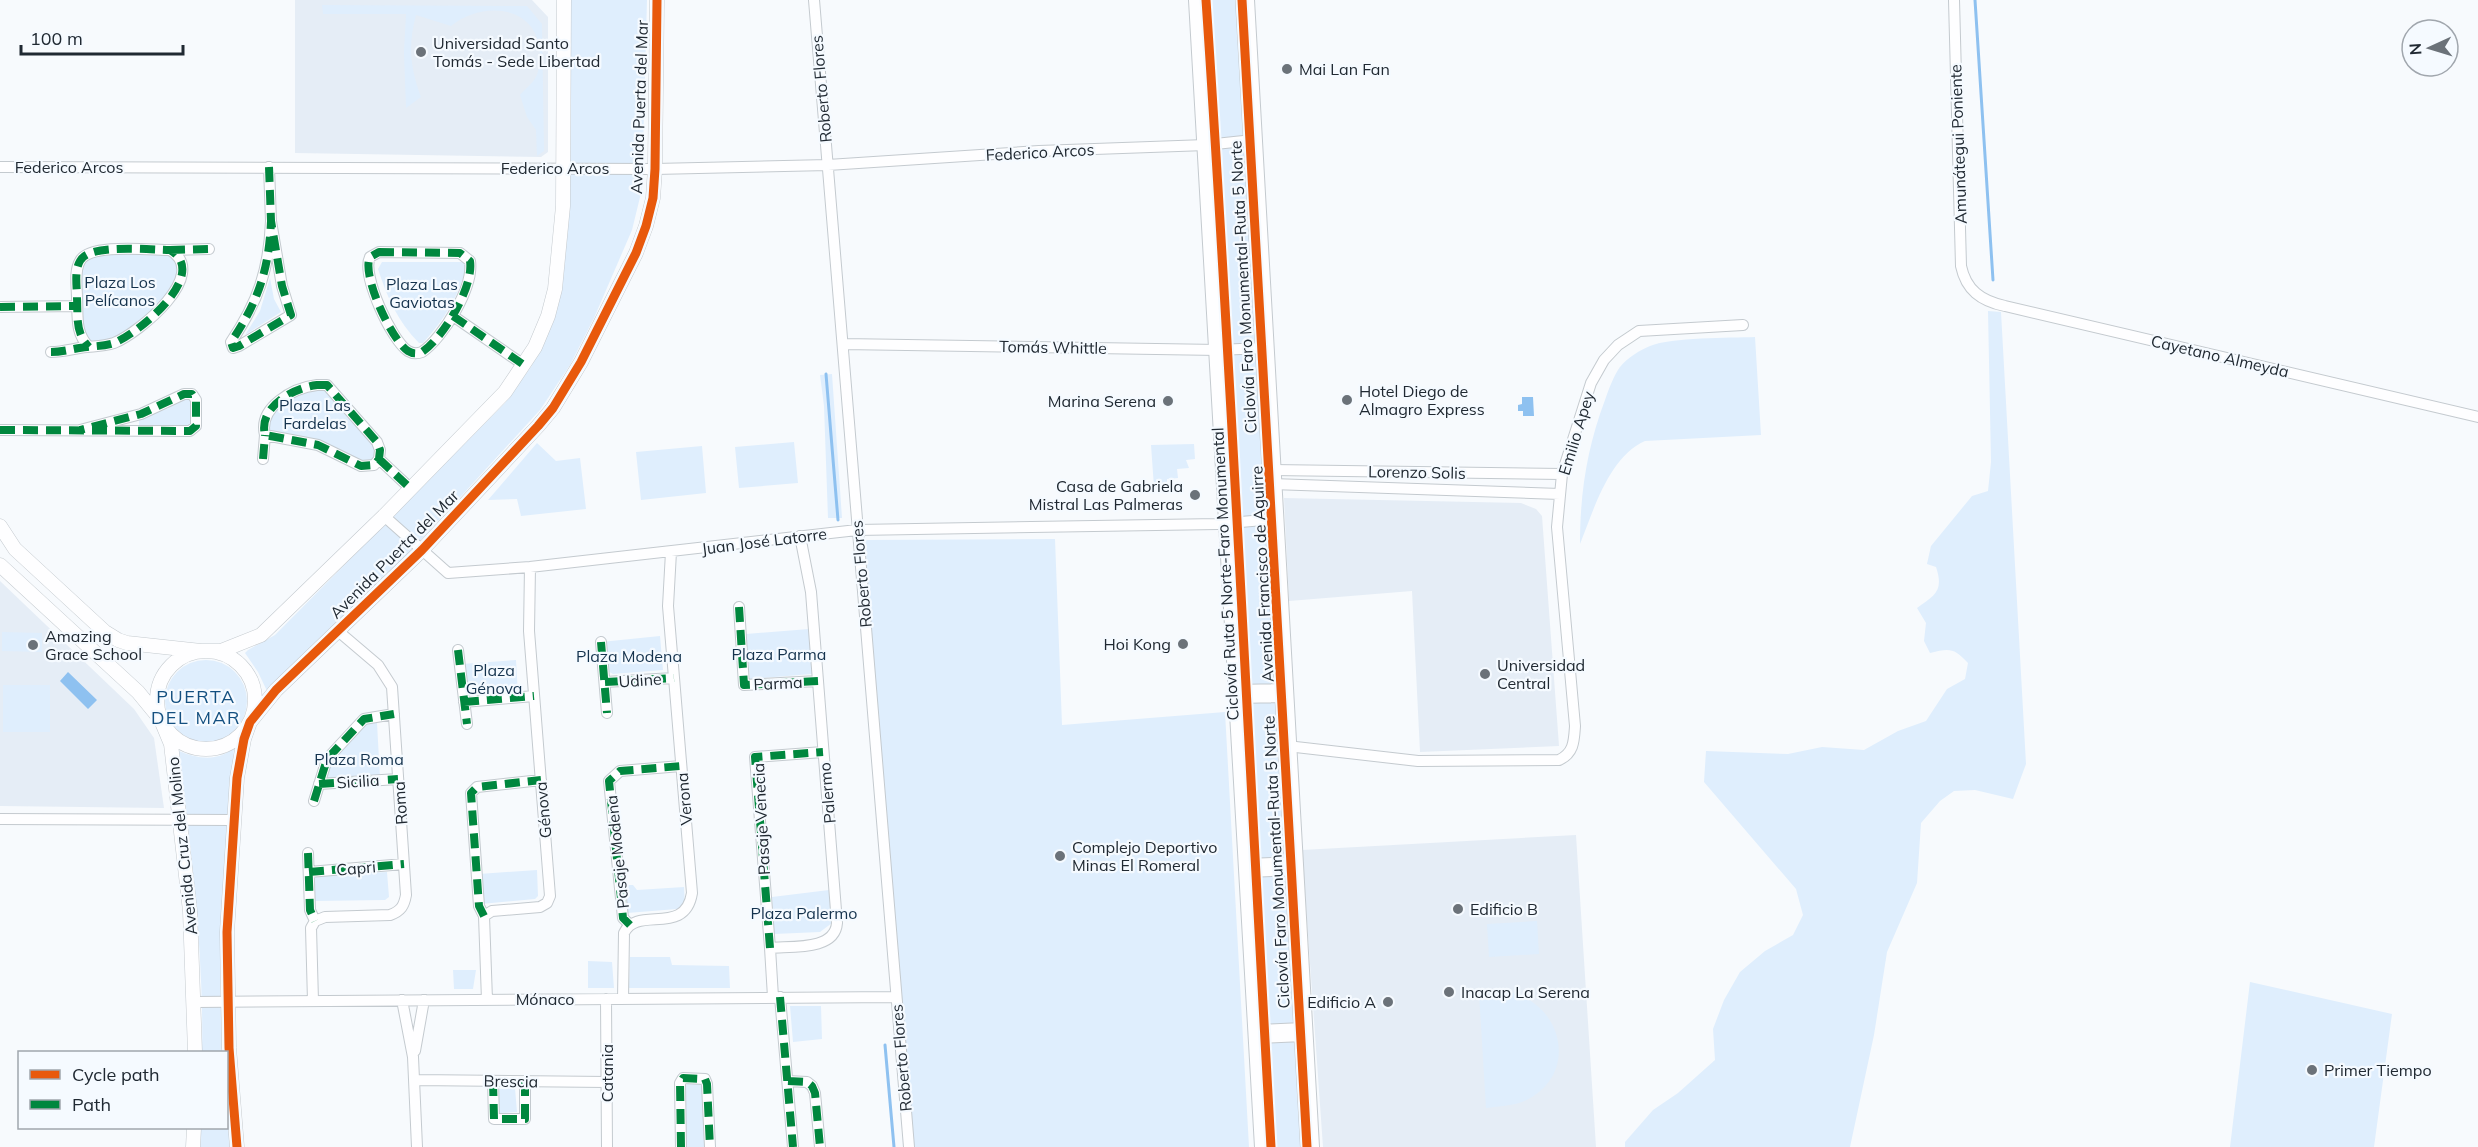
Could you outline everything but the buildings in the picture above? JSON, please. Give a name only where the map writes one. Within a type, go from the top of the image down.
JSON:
[{"type":"main road","name":"Avenida Francisco de Aguirre","points":[[1198,0],[1264,1147]]},
{"type":"main road","name":"Avenida Francisco de Aguirre","points":[[1245,0],[1310,1147]]},
{"type":"main road","points":[[1238,694],[1284,693]]},
{"type":"main road","points":[[1248,868],[1294,866]]},
{"type":"main road","points":[[1258,1034],[1304,1032]]},
{"type":"street","points":[[1,531],[22,556],[105,632],[118,640],[201,651],[221,651],[261,635],[384,516],[505,392],[540,337],[555,289],[560,257],[564,0]]},
{"type":"street","name":"Avenida Puerta del Mar","points":[[161,720],[170,734],[182,744],[197,749],[213,750],[228,745],[241,735],[276,690],[422,550],[538,426],[565,390],[641,240],[650,212],[655,169],[657,0]]},
{"type":"street","name":"Roberto Flores","points":[[814,0],[909,1147]]},
{"type":"street","name":"Amunátegui Poniente","points":[[1954,0],[1961,266],[1968,286]]},
{"type":"street","name":"Federico Arcos","points":[[0,167],[655,169],[828,165],[1039,151],[1206,146],[1253,140]]},
{"type":"street","points":[[269,167],[271,221],[268,264],[253,307],[231,342],[233,348],[291,315],[282,286],[271,221]]},
{"type":"street","points":[[89,347],[78,331],[77,273],[79,262],[85,254],[98,250],[209,249]]},
{"type":"street","points":[[51,352],[100,347],[137,331],[155,315],[181,279],[183,264],[179,255],[170,250]]},
{"type":"street","points":[[379,252],[456,252],[466,256],[471,264],[467,286],[453,316],[426,350],[415,354],[408,351],[389,326],[375,295],[367,265],[370,257],[379,252]]},
{"type":"street","name":"Cayetano Almeyda","points":[[1968,286],[1980,298],[1991,303],[2478,417]]},
{"type":"street","points":[[0,307],[78,306]]},
{"type":"street","points":[[453,316],[524,365]]},
{"type":"street","name":"Emilio Apey","points":[[1287,746],[1418,761],[1559,760],[1571,751],[1575,726],[1557,528],[1562,474],[1590,383],[1604,360],[1618,345],[1639,331],[1743,325]]},
{"type":"street","name":"Tomás Whittle","points":[[843,344],[1218,350],[1263,348]]},
{"type":"street","points":[[263,459],[265,435],[263,426],[266,414],[273,406],[305,387],[327,385],[376,442],[380,450],[379,459],[374,465],[361,466],[318,445],[265,435]]},
{"type":"street","points":[[0,430],[80,430],[192,430],[196,426],[196,400],[192,394],[184,394],[141,414],[80,430]]},
{"type":"street","points":[[379,459],[410,488]]},
{"type":"street","name":"Lorenzo Solis","points":[[1272,477],[1562,474]]},
{"type":"street","name":"Lorenzo Solis","points":[[1272,477],[1560,494]]},
{"type":"street","name":"Juan José Latorre","points":[[384,516],[448,573],[530,567],[857,530],[1228,523],[1275,519]]},
{"type":"street","name":"Palermo","points":[[770,948],[823,942],[832,937],[837,928],[811,592],[800,536]]},
{"type":"street","name":"Verona","points":[[630,925],[676,917],[686,910],[691,899],[668,606],[671,552]]},
{"type":"street","name":"Avenida Cruz del Molino","points":[[0,565],[126,680],[161,720],[171,744],[190,911],[195,1051]]},
{"type":"street","name":"Génova","points":[[484,916],[492,911],[540,907],[549,900],[528,631],[530,567]]},
{"type":"street","name":"Parma","points":[[739,607],[744,685],[818,681]]},
{"type":"street","name":"Roma","points":[[315,921],[325,917],[390,915],[399,912],[405,904],[392,687],[386,675],[338,631]]},
{"type":"street","name":"Udine","points":[[601,642],[607,713]]},
{"type":"street","points":[[458,650],[467,724]]},
{"type":"street","points":[[161,720],[157,705],[158,690],[164,675],[174,663],[186,655],[201,651]]},
{"type":"street","name":"Avenida Puerta del Mar","points":[[201,651],[227,656],[246,672],[255,697],[254,710],[240,762],[233,820],[227,932],[229,1048],[237,1147]]},
{"type":"street","name":"Udine","points":[[605,682],[674,678]]},
{"type":"street","points":[[464,702],[534,696]]},
{"type":"street","name":"Sicilia","points":[[314,801],[327,759],[364,719],[394,714]]},
{"type":"street","name":"Pasaje Venecia","points":[[770,948],[755,757],[824,752]]},
{"type":"street","name":"Pasaje Modena","points":[[630,925],[623,918],[609,781],[620,771],[681,766]]},
{"type":"street","name":"Sicilia","points":[[319,784],[398,779]]},
{"type":"street","points":[[487,1000],[484,916],[479,906],[471,793],[477,787],[541,780]]},
{"type":"street","points":[[0,819],[233,820]]},
{"type":"street","points":[[308,853],[310,910],[315,921],[311,928],[313,1001]]},
{"type":"street","name":"Capri","points":[[309,872],[404,864]]},
{"type":"street","points":[[623,999],[624,933],[630,925]]},
{"type":"street","points":[[770,948],[788,1080],[794,1147]]},
{"type":"street","name":"Mónaco","points":[[195,1002],[895,996]]},
{"type":"street","name":"Catania","points":[[606,999],[607,1147]]},
{"type":"street","points":[[402,1000],[413,1057],[417,1147]]},
{"type":"street","points":[[413,1057],[424,1000]]},
{"type":"street","points":[[681,1147],[680,1083],[683,1078],[705,1079],[710,1147]]},
{"type":"street","name":"Brescia","points":[[415,1080],[607,1082]]},
{"type":"street","points":[[788,1080],[807,1082],[814,1089],[820,1147]]},
{"type":"street","points":[[494,1081],[494,1119],[525,1119],[525,1081]]},
{"type":"street","points":[[193,1147],[194,1129]]},
{"type":"shaded area","name":"Universidad Santo Tomás - Sede Libertad","points":[[295,0],[532,0],[548,17],[548,152],[541,157],[295,153]]},
{"type":"shaded area","name":"Universidad Central","points":[[1284,498],[1521,503],[1536,509],[1542,516],[1559,746],[1420,752],[1412,591],[1289,601]]},
{"type":"shaded area","name":"Amazing Grace School","points":[[0,581],[134,709],[154,738],[164,808],[0,806]]},
{"type":"shaded area","name":"Inacap La Serena","points":[[1576,835],[1596,1147],[1323,1147],[1302,850]]},
{"type":"green space","points":[[568,0],[647,0],[642,189],[632,230],[594,318],[570,365],[540,410],[409,553],[271,692],[267,691],[245,653],[275,635],[505,403],[531,367],[552,325],[564,268],[568,201]]},
{"type":"green space","points":[[1203,0],[1240,0],[1305,1147],[1267,1147]]},
{"type":"green space","points":[[322,5],[527,6],[542,24],[544,151],[537,156],[536,130],[527,117],[520,95],[536,77],[540,55],[537,38],[530,26],[520,17],[507,12],[493,11],[464,18],[451,26],[416,15],[411,56],[414,76],[421,97],[406,108],[404,52],[406,14],[323,14]]},
{"type":"green space","name":"Plaza Los Pelícanos","points":[[98,253],[169,253],[177,258],[179,278],[153,313],[115,339],[90,344],[84,337],[80,273],[82,263]]},
{"type":"green space","name":"Plaza Las Gaviotas","points":[[382,262],[463,262],[467,265],[450,307],[423,343],[419,343],[405,327],[394,309],[378,269]]},
{"type":"green space","points":[[270,278],[274,299],[281,312],[245,335],[260,311]]},
{"type":"green space","points":[[1988,311],[2001,312],[2026,764],[2013,799],[1975,790],[1954,791],[1940,801],[1921,823],[1917,883],[1887,952],[1874,1035],[1850,1147],[1625,1147],[1625,1142],[1653,1110],[1678,1093],[1715,1060],[1713,1029],[1724,1000],[1740,972],[1765,951],[1793,935],[1803,915],[1796,889],[1704,782],[1706,751],[1788,754],[1822,747],[1864,750],[1898,731],[1926,721],[1947,689],[1965,679],[1968,663],[1959,654],[1951,650],[1930,653],[1924,641],[1926,623],[1917,608],[1933,596],[1938,587],[1936,567],[1927,564],[1931,546],[1972,496],[1988,491],[1991,462]]},
{"type":"green space","points":[[1755,337],[1761,435],[1645,441],[1632,449],[1612,471],[1597,500],[1580,544],[1581,507],[1589,453],[1605,400],[1620,367],[1638,352],[1660,343],[1701,338]]},
{"type":"green space","points":[[832,374],[842,518],[828,518],[824,406],[820,375]]},
{"type":"green space","name":"Plaza Las Fardelas","points":[[326,388],[374,444],[376,458],[362,463],[268,433],[269,415],[275,408],[306,389]]},
{"type":"green space","points":[[183,398],[192,399],[191,428],[139,427],[139,420],[146,415],[167,409]]},
{"type":"green space","points":[[794,442],[798,483],[739,488],[735,447]]},
{"type":"green space","points":[[537,443],[556,461],[580,458],[586,509],[521,516],[517,499],[488,500]]},
{"type":"green space","points":[[1194,444],[1195,459],[1186,460],[1189,468],[1177,469],[1178,478],[1167,479],[1167,486],[1154,487],[1151,445]]},
{"type":"green space","points":[[702,446],[706,493],[641,500],[636,452]]},
{"type":"green space","name":"Complejo Deportivo Minas El Romeral","points":[[1055,539],[1062,725],[1225,712],[1249,1147],[910,1147],[865,540]]},
{"type":"green space","name":"Plaza Parma","points":[[809,629],[812,674],[750,679],[746,634]]},
{"type":"green space","points":[[2,632],[42,633],[42,652],[2,651]]},
{"type":"green space","name":"Plaza Modena","points":[[660,636],[663,670],[613,674],[604,669],[601,642]]},
{"type":"green space","points":[[206,660],[222,663],[235,672],[244,685],[247,701],[244,717],[235,730],[222,739],[206,742],[190,739],[177,730],[168,717],[165,701],[168,685],[177,672],[190,663]]},
{"type":"green space","name":"Plaza Génova","points":[[516,660],[518,694],[467,699],[462,664]]},
{"type":"green space","points":[[3,685],[50,685],[50,732],[3,732]]},
{"type":"green space","name":"Plaza Roma","points":[[365,722],[377,723],[380,777],[322,781],[329,761]]},
{"type":"green space","points":[[234,747],[221,932],[220,990],[223,1051],[202,1051],[199,939],[179,751],[208,758],[228,752]]},
{"type":"green space","points":[[537,870],[538,896],[535,899],[481,904],[479,874]]},
{"type":"green space","points":[[387,872],[389,897],[385,900],[314,901],[313,876]]},
{"type":"green space","points":[[624,885],[633,885],[637,890],[684,887],[685,905],[677,909],[627,913]]},
{"type":"green space","name":"Plaza Palermo","points":[[829,890],[832,923],[820,932],[774,934],[772,897]]},
{"type":"green space","points":[[1537,921],[1539,954],[1489,957],[1487,924]]},
{"type":"green space","points":[[630,957],[670,957],[672,965],[729,966],[730,988],[629,988]]},
{"type":"green space","points":[[588,961],[612,962],[614,988],[588,988]]},
{"type":"green space","points":[[453,970],[476,970],[473,989],[454,989]]},
{"type":"green space","name":"Primer Tiempo","points":[[2250,982],[2392,1014],[2374,1147],[2230,1147]]},
{"type":"green space","points":[[1508,992],[1526,998],[1551,1022],[1557,1037],[1559,1054],[1555,1070],[1547,1085],[1532,1097],[1516,1104],[1486,1108],[1479,993]]},
{"type":"green space","points":[[790,1006],[821,1006],[822,1039],[793,1042]]},
{"type":"green space","points":[[699,1082],[703,1089],[706,1147],[685,1147],[684,1091],[687,1083]]},
{"type":"green space","points":[[515,1088],[517,1112],[500,1113],[498,1089]]},
{"type":"green space","points":[[228,1109],[231,1147],[197,1147],[199,1129],[228,1129]]},
{"type":"water","points":[[1522,397],[1533,397],[1534,416],[1523,416],[1523,411],[1518,411],[1518,405],[1522,404]]},
{"type":"water","points":[[68,672],[97,700],[88,709],[60,681]]},
{"type":"waterway","points":[[1975,0],[1993,280]]},
{"type":"waterway","points":[[826,374],[838,520]]},
{"type":"waterway","points":[[885,1045],[894,1147]]},
{"type":"marked path","points":[[269,167],[271,221],[282,286],[291,315],[233,348],[231,342],[255,299],[265,270],[271,221]]},
{"type":"marked path","points":[[170,250],[209,249]]},
{"type":"marked path","points":[[51,352],[91,347],[114,343],[154,316],[177,287],[182,273],[180,260],[170,250],[107,250],[86,255],[80,261],[76,279],[78,324],[81,336],[89,347]]},
{"type":"marked path","points":[[379,252],[460,253],[470,261],[470,272],[462,298],[439,336],[422,352],[412,353],[401,345],[380,307],[368,266],[370,257],[379,252]]},
{"type":"marked path","points":[[0,307],[77,306]]},
{"type":"marked path","points":[[453,316],[524,365]]},
{"type":"marked path","points":[[317,385],[327,385],[377,442],[380,450],[379,459],[374,465],[361,466],[318,445],[265,435],[264,425],[267,416],[279,401],[298,390],[317,385]]},
{"type":"marked path","points":[[0,430],[190,431],[196,426],[196,400],[192,394],[184,394],[141,414],[80,430]]},
{"type":"marked path","points":[[263,459],[265,435]]},
{"type":"marked path","points":[[379,459],[410,488]]},
{"type":"marked path","points":[[739,607],[744,685],[818,681]]},
{"type":"marked path","points":[[601,642],[607,713]]},
{"type":"marked path","points":[[458,650],[467,724]]},
{"type":"marked path","points":[[605,682],[674,678]]},
{"type":"marked path","points":[[464,702],[534,696]]},
{"type":"marked path","points":[[314,801],[327,759],[364,719],[394,714]]},
{"type":"marked path","points":[[770,948],[755,757],[823,752]]},
{"type":"marked path","points":[[630,925],[623,918],[609,781],[620,771],[681,766]]},
{"type":"marked path","points":[[319,784],[398,779]]},
{"type":"marked path","points":[[484,916],[479,906],[471,793],[477,787],[541,780]]},
{"type":"marked path","points":[[308,853],[310,910],[315,921]]},
{"type":"marked path","points":[[309,872],[404,864]]},
{"type":"marked path","points":[[780,997],[793,1147]]},
{"type":"marked path","points":[[681,1147],[680,1083],[683,1078],[705,1079],[707,1084],[710,1147]]},
{"type":"marked path","points":[[493,1081],[494,1119],[525,1119],[525,1081]]},
{"type":"marked path","points":[[788,1081],[807,1082],[812,1086],[815,1093],[820,1147]]},
{"type":"cycle path","points":[[237,1147],[229,1048],[227,932],[237,778],[244,739],[250,722],[276,690],[422,550],[538,426],[553,408],[581,362],[636,253],[653,198],[657,0]]},
{"type":"cycle path","name":"Ciclovía Faro Monumental-Ruta 5 Norte","points":[[1206,0],[1271,1147]]},
{"type":"cycle path","name":"Ciclovía Faro Monumental-Ruta 5 Norte","points":[[1242,0],[1307,1147]]},
{"type":"place","name":"Universidad Santo Tomás - Sede Libertad","points":[[421,52]]},
{"type":"place","name":"Mai Lan Fan","points":[[1287,69]]},
{"type":"place","name":"Hotel Diego de Almagro Express","points":[[1347,400]]},
{"type":"place","name":"Marina Serena","points":[[1168,401]]},
{"type":"place","name":"Casa de Gabriela Mistral Las Palmeras","points":[[1195,495]]},
{"type":"place","name":"Hoi Kong","points":[[1183,644]]},
{"type":"place","name":"Amazing Grace School","points":[[33,645]]},
{"type":"place","name":"Universidad Central","points":[[1485,674]]},
{"type":"place","name":"Complejo Deportivo Minas El Romeral","points":[[1060,856]]},
{"type":"place","name":"Edificio B","points":[[1458,909]]},
{"type":"place","name":"Inacap La Serena","points":[[1449,992]]},
{"type":"place","name":"Edificio A","points":[[1388,1002]]},
{"type":"place","name":"Primer Tiempo","points":[[2312,1070]]},
{"type":"district","name":"PUERTA DEL MAR","points":[[196,706]]}]
